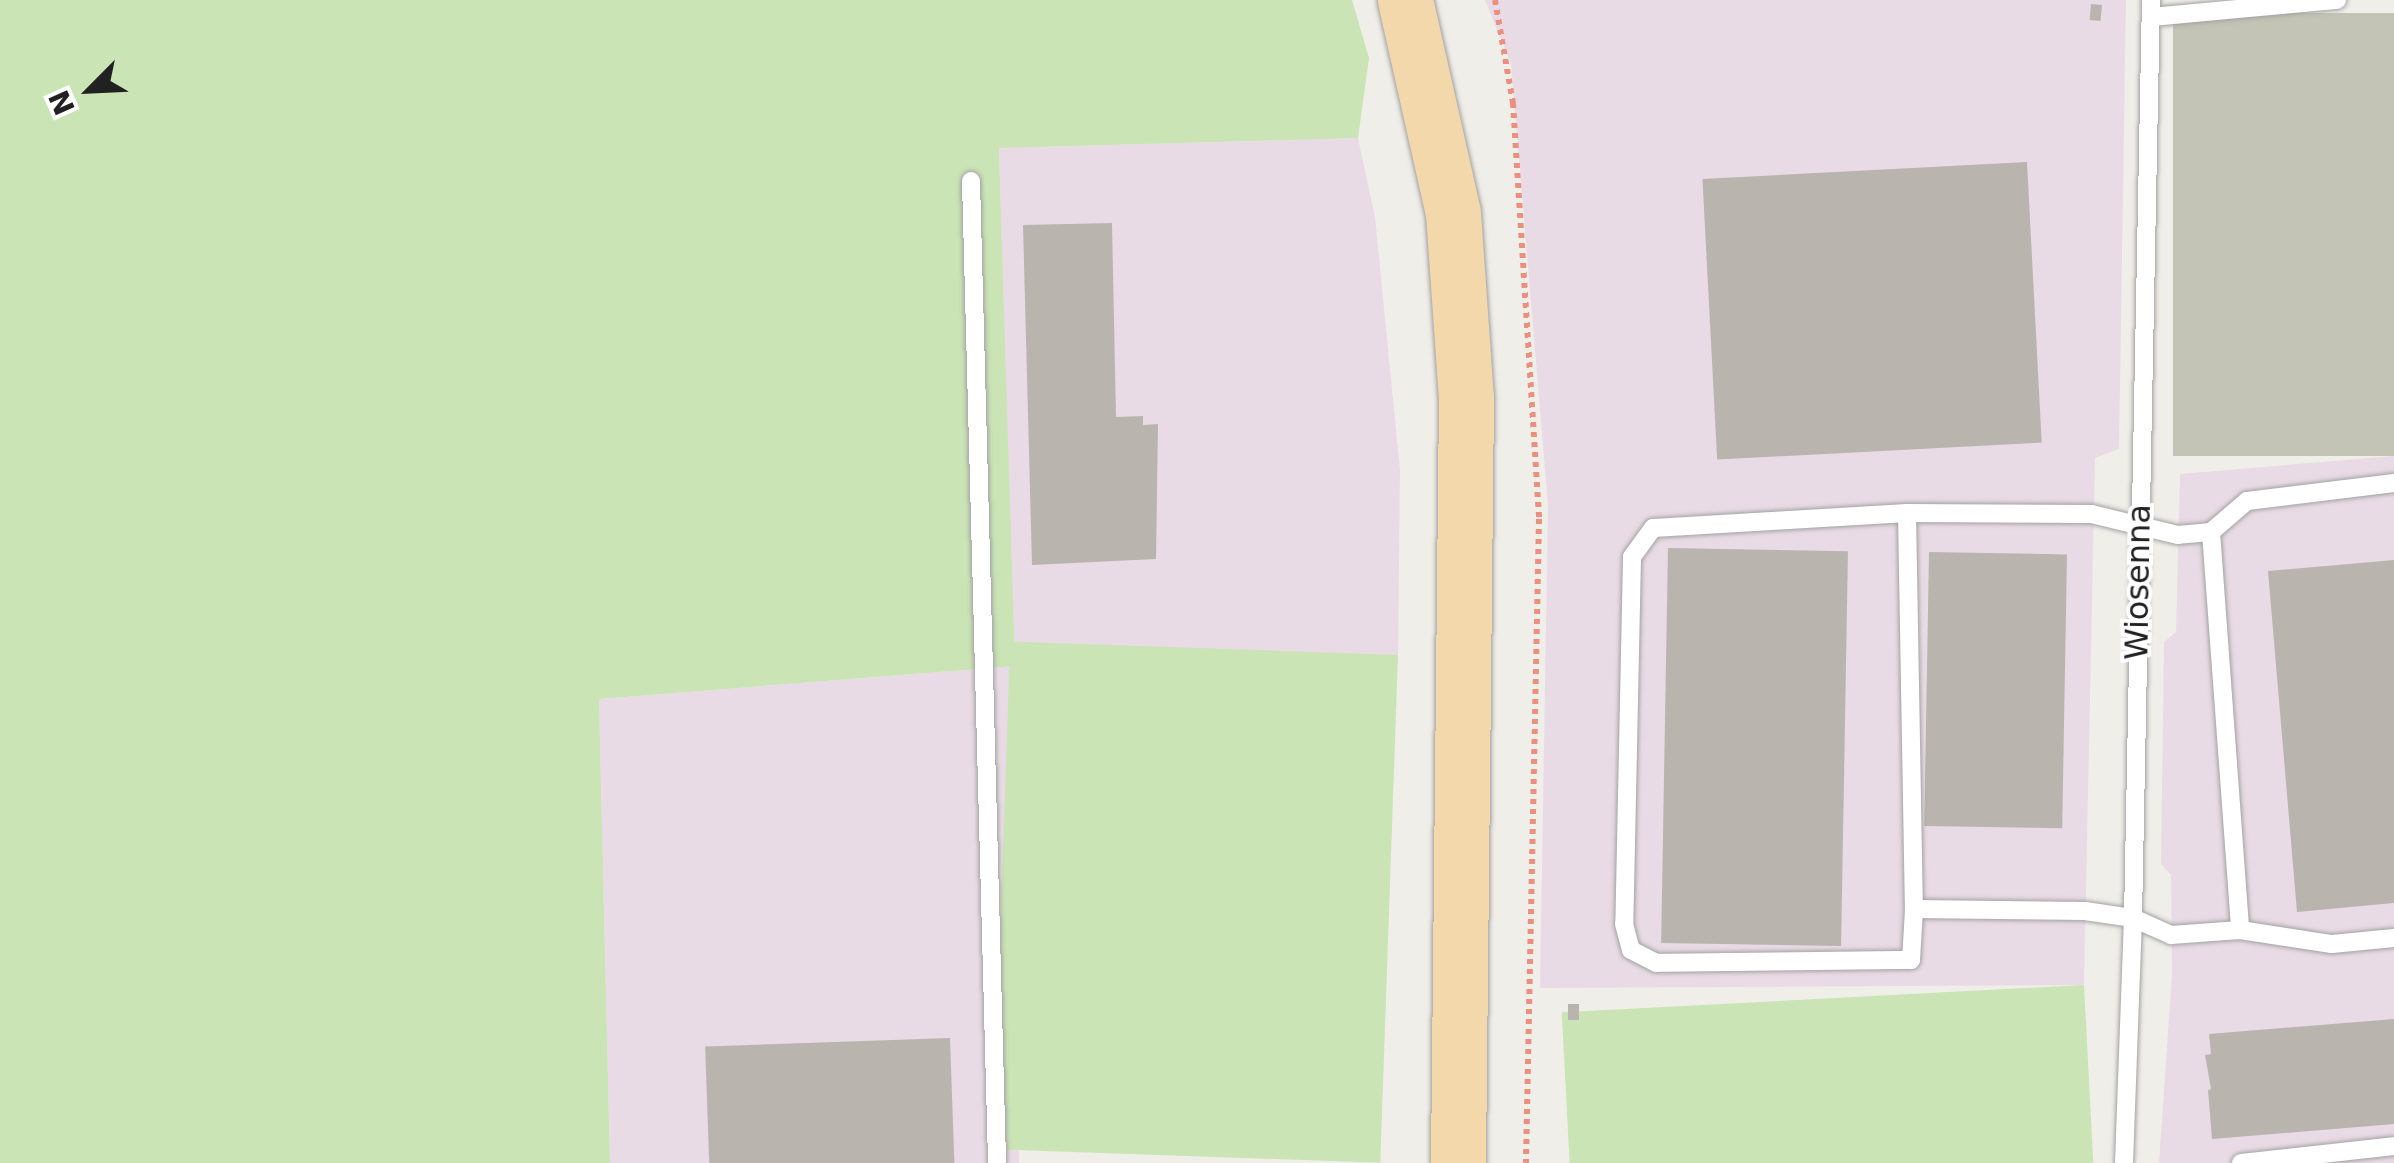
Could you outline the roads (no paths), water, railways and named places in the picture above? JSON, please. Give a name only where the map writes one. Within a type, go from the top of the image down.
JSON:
[{"type":"main road","points":[[1405,0],[1453,213],[1466,397],[1458,1163]]},
{"type":"lane","points":[[2151,8],[2338,0]]},
{"type":"lane","name":"Wiosenna","points":[[2124,1163],[2133,918],[2151,8]]},
{"type":"lane","points":[[971,181],[997,1163]]},
{"type":"lane","points":[[1907,513],[1914,910],[1911,960],[1656,963],[1630,950],[1624,924],[1632,556],[1653,528],[1907,513],[2092,514],[2178,535],[2211,532],[2247,501],[2394,484]]},
{"type":"lane","points":[[2211,532],[2240,930]]},
{"type":"lane","points":[[1914,910],[2085,911],[2133,918],[2171,935],[2240,930],[2332,944],[2394,938]]},
{"type":"lane","points":[[2241,1163],[2394,1146]]}]
